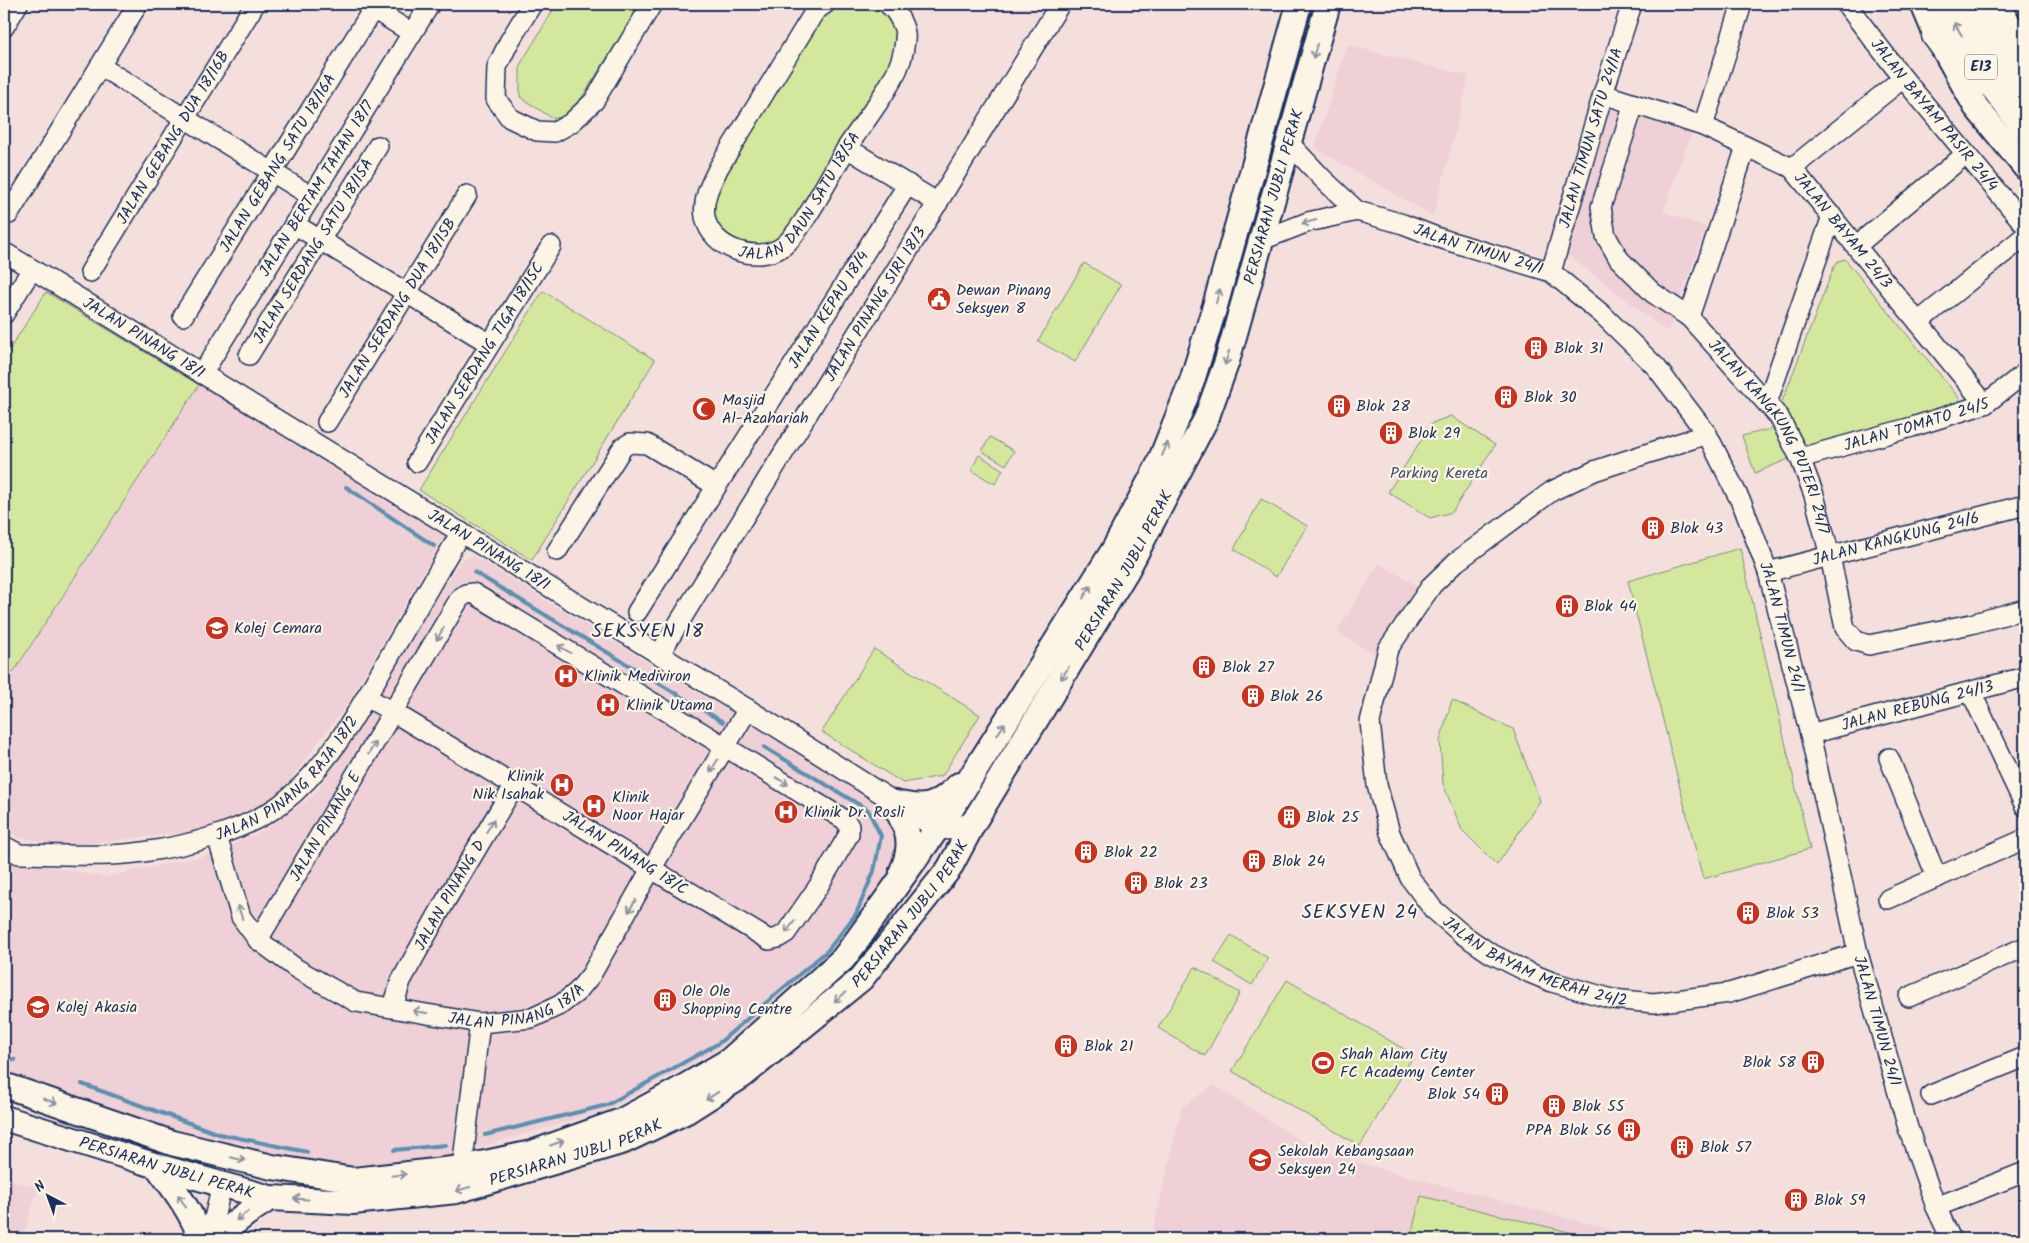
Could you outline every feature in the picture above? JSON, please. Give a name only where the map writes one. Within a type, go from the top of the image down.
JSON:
[{"type":"highway","name":"E13","points":[[1943,4],[1988,79],[2025,127]]},
{"type":"highway","name":"E13","points":[[1975,4],[1985,28],[2025,88]]},
{"type":"highway","points":[[1936,35],[2025,148]]},
{"type":"main road","name":"PERSIARAN JUBLI PERAK","points":[[4,1085],[172,1143],[272,1167],[354,1180],[462,1168],[532,1153],[621,1121],[730,1060],[843,959],[890,897],[980,762],[1112,551],[1159,464],[1192,381],[1215,306],[1299,4]]},
{"type":"main road","name":"PERSIARAN JUBLI PERAK","points":[[4,1118],[157,1166],[270,1198],[353,1202],[456,1191],[624,1141],[687,1112],[742,1076],[862,979],[949,869],[975,820],[1127,570],[1202,427],[1227,361],[1328,4]]},
{"type":"main road","points":[[1924,4],[1936,35],[1976,107],[2025,167]]},
{"type":"main road","points":[[1999,4],[2004,16],[2025,50]]},
{"type":"main road","points":[[894,802],[913,807],[926,807],[938,803],[980,762]]},
{"type":"main road","points":[[890,897],[906,859],[909,838],[907,829],[894,802]]},
{"type":"main road","points":[[172,1143],[181,1152],[209,1166],[218,1176],[222,1185]]},
{"type":"main road","points":[[157,1166],[188,1210],[201,1239]]},
{"type":"main road","points":[[218,1239],[243,1215],[270,1198]]},
{"type":"street","points":[[4,27],[18,4]]},
{"type":"street","points":[[9,214],[138,4]]},
{"type":"street","name":"JALAN GEBANG DUA 18/16B","points":[[90,272],[255,4]]},
{"type":"street","name":"JALAN BERTAM TAHAN 18/7","points":[[202,374],[430,4]]},
{"type":"street","points":[[532,4],[509,42],[497,67],[496,99],[510,118],[537,131],[554,132],[571,123],[594,101],[652,4]]},
{"type":"street","name":"JALAN DAUN SATU 18/5A","points":[[825,4],[815,10],[719,167],[706,194],[705,217],[712,234],[726,244],[746,254],[762,255],[782,247],[796,232],[847,148],[893,79],[901,59],[906,38],[900,20],[888,4]]},
{"type":"street","name":"JALAN PINANG SIRI 18/3","points":[[659,655],[1060,4]]},
{"type":"street","name":"JALAN TIMUN SATU 24/1A","points":[[1551,272],[1603,94],[1632,4]]},
{"type":"street","points":[[1703,126],[1742,4]]},
{"type":"street","name":"JALAN BAYAM PASIR 24/4","points":[[1846,4],[1903,78],[2025,226]]},
{"type":"street","points":[[369,6],[412,33]]},
{"type":"street","name":"JALAN GEBANG SATU 18/16A","points":[[183,316],[272,172],[369,6]]},
{"type":"street","points":[[100,66],[312,196]]},
{"type":"street","points":[[1792,168],[1903,78]]},
{"type":"street","name":"JALAN BAYAM 24/3","points":[[1603,94],[1703,126],[1792,168],[1985,404]]},
{"type":"street","name":"JALAN KANGKUNG PUTERI 24/7","points":[[1634,104],[1601,207],[1606,236],[1619,259],[1654,293],[1689,316],[1778,417],[1800,458],[1814,495],[1830,556],[1845,628],[1856,641],[1869,645],[1971,624],[2025,609]]},
{"type":"street","points":[[1288,142],[1357,211]]},
{"type":"street","name":"JALAN SERDANG SATU 18/15A","points":[[249,355],[378,146]]},
{"type":"street","points":[[1689,316],[1746,147]]},
{"type":"street","points":[[847,148],[938,202]]},
{"type":"street","points":[[1856,246],[1966,154]]},
{"type":"street","name":"JALAN KEPAU 18/4","points":[[637,612],[908,184]]},
{"type":"street","name":"JALAN SERDANG DUA 18/15B","points":[[327,422],[467,195]]},
{"type":"street","points":[[1262,240],[1308,222],[1357,211]]},
{"type":"street","name":"JALAN TIMUN 24/1","points":[[1357,211],[1551,272],[1602,315],[1656,367],[1707,434],[1743,506],[1768,572],[1810,734],[1858,953],[1908,1128],[1936,1207],[1951,1239]]},
{"type":"street","points":[[1767,403],[1832,216]]},
{"type":"street","points":[[294,224],[490,344]]},
{"type":"street","points":[[1918,322],[2025,236]]},
{"type":"street","name":"JALAN SERDANG TIGA 18/15C","points":[[417,462],[551,246]]},
{"type":"street","name":"JALAN PINANG 18/1","points":[[4,252],[748,709],[937,829]]},
{"type":"street","points":[[4,314],[32,269]]},
{"type":"street","name":"JALAN TOMATO 24/5","points":[[1800,458],[1912,427],[1985,404],[2025,373]]},
{"type":"street","name":"JALAN BAYAM MERAH 24/2","points":[[1707,434],[1594,471],[1552,491],[1456,562],[1432,585],[1388,649],[1370,722],[1377,785],[1388,826],[1410,878],[1433,908],[1462,934],[1490,953],[1530,973],[1552,982],[1612,999],[1654,1003],[1729,993],[1858,953]]},
{"type":"street","points":[[557,550],[623,447],[630,443],[647,444],[716,486]]},
{"type":"street","name":"JALAN KANGKUNG 24/6","points":[[1768,572],[2025,505]]},
{"type":"street","name":"JALAN PINANG RAJA 18/2","points":[[4,846],[19,854],[122,854],[145,852],[217,836],[249,822],[279,805],[303,785],[325,761],[366,697],[461,532]]},
{"type":"street","name":"JALAN PINANG E","points":[[258,940],[460,598],[466,594],[473,593],[726,747]]},
{"type":"street","name":"JALAN REBUNG 24/13","points":[[1810,734],[2025,677]]},
{"type":"street","points":[[1971,692],[2025,806]]},
{"type":"street","name":"JALAN PINANG 18/C","points":[[366,697],[394,712],[769,940],[778,938],[786,934],[818,887],[849,834],[849,826],[845,820],[726,747]]},
{"type":"street","name":"JALAN PINANG 18/A","points":[[217,836],[241,917],[258,940],[297,969],[356,1002],[480,1023],[532,1018],[560,1006],[577,992],[591,975],[651,870],[748,709]]},
{"type":"street","points":[[1889,758],[1937,878]]},
{"type":"street","name":"JALAN PINANG D","points":[[392,1007],[401,981],[446,900],[514,786]]},
{"type":"street","points":[[937,829],[953,830],[975,820]]},
{"type":"street","points":[[1888,899],[2025,839]]},
{"type":"street","points":[[1909,997],[2025,947]]},
{"type":"street","points":[[462,1168],[480,1023]]},
{"type":"street","points":[[1931,1095],[2025,1057]]},
{"type":"street","points":[[1936,1207],[2025,1172]]},
{"type":"street","points":[[209,1239],[222,1185]]},
{"type":"shaded area","points":[[1347,45],[1469,76],[1433,216],[1315,148]]},
{"type":"shaded area","points":[[1606,108],[1691,134],[1663,212],[1706,227],[1668,332],[1564,252]]},
{"type":"shaded area","name":"Kolej Cemara","points":[[199,385],[447,531],[349,701],[279,795],[228,827],[64,846],[17,837],[4,828],[4,689]]},
{"type":"shaded area","points":[[473,556],[881,804],[895,819],[900,838],[895,864],[832,955],[722,1047],[608,1110],[447,1158],[346,1170],[272,1159],[191,1138],[4,1073],[4,856],[10,859],[104,877],[208,855],[259,833],[315,795],[461,560]]},
{"type":"shaded area","points":[[1379,563],[1422,589],[1379,657],[1337,632]]},
{"type":"shaded area","name":"Sekolah Kebangsaan Seksyen 24","points":[[1214,1085],[1312,1148],[1387,1171],[1628,1234],[1626,1239],[1151,1239],[1182,1107]]},
{"type":"shaded area","points":[[4,1178],[38,1188],[22,1239],[4,1239]]},
{"type":"green space","points":[[557,4],[641,4],[569,118],[552,118],[520,97],[520,65]]},
{"type":"green space","points":[[839,4],[872,4],[889,14],[900,37],[897,56],[788,231],[764,247],[744,247],[717,231],[711,216],[712,196],[818,16]]},
{"type":"green space","points":[[1845,259],[1959,398],[1959,406],[1812,450],[1805,445],[1781,404],[1834,267],[1838,261]]},
{"type":"green space","points":[[1084,263],[1121,285],[1075,362],[1038,341]]},
{"type":"green space","points":[[543,291],[655,360],[532,560],[419,490]]},
{"type":"green space","points":[[46,292],[199,385],[13,673],[4,667],[4,358]]},
{"type":"green space","name":"Parking Kereta","points":[[1451,416],[1495,445],[1452,512],[1430,518],[1388,492],[1432,423]]},
{"type":"green space","points":[[1775,428],[1791,458],[1755,473],[1742,436]]},
{"type":"green space","points":[[990,437],[1014,451],[1006,465],[982,451]]},
{"type":"green space","points":[[979,455],[1003,470],[995,484],[971,470]]},
{"type":"green space","points":[[1261,499],[1307,526],[1276,577],[1234,549]]},
{"type":"green space","points":[[1740,548],[1810,849],[1703,879],[1628,581]]},
{"type":"green space","points":[[874,649],[980,715],[942,776],[903,783],[822,732]]},
{"type":"green space","points":[[1452,700],[1513,729],[1540,801],[1497,865],[1462,830],[1443,784],[1440,741]]},
{"type":"green space","points":[[1231,935],[1268,958],[1252,985],[1214,962]]},
{"type":"green space","points":[[1195,967],[1240,993],[1205,1056],[1158,1028]]},
{"type":"green space","name":"Shah Alam City FC Academy Center","points":[[1287,980],[1414,1055],[1360,1146],[1232,1071]]},
{"type":"green space","points":[[1421,1196],[1597,1239],[1410,1239]]},
{"type":"waterway","points":[[2023,4],[2025,9]]},
{"type":"waterway","points":[[346,487],[434,546]]},
{"type":"waterway","points":[[474,572],[723,722]]},
{"type":"waterway","points":[[485,1135],[607,1105],[719,1043],[828,950],[856,914],[874,871],[881,836],[868,810],[764,747]]},
{"type":"waterway","points":[[4,1057],[15,1060]]},
{"type":"waterway","points":[[82,1084],[219,1134],[307,1152]]},
{"type":"waterway","points":[[394,1150],[446,1145]]},
{"type":"place","name":"Dewan Pinang Seksyen 8","points":[[939,299]]},
{"type":"place","name":"Blok 31","points":[[1536,348]]},
{"type":"place","name":"Blok 30","points":[[1506,397]]},
{"type":"place","name":"Blok 28","points":[[1339,406]]},
{"type":"place","name":"Masjid Al-Azahariah","points":[[704,409]]},
{"type":"place","name":"Blok 29","points":[[1391,433]]},
{"type":"place","name":"Blok 43","points":[[1653,528]]},
{"type":"place","name":"Blok 44","points":[[1567,606]]},
{"type":"place","name":"Kolej Cemara","points":[[217,628]]},
{"type":"place","name":"Blok 27","points":[[1204,667]]},
{"type":"place","name":"Klinik Mediviron","points":[[566,676]]},
{"type":"place","name":"Blok 26","points":[[1253,696]]},
{"type":"place","name":"Klinik Utama","points":[[608,705]]},
{"type":"place","name":"Klinik Nik Isahak","points":[[562,785]]},
{"type":"place","name":"Klinik Noor Hajar","points":[[594,806]]},
{"type":"place","name":"Klinik Dr. Rosli","points":[[786,812]]},
{"type":"place","name":"Blok 25","points":[[1289,817]]},
{"type":"place","name":"Blok 22","points":[[1086,852]]},
{"type":"place","name":"Blok 24","points":[[1254,861]]},
{"type":"place","name":"Blok 23","points":[[1136,883]]},
{"type":"place","name":"Blok 53","points":[[1748,913]]},
{"type":"place","name":"Ole Ole Shopping Centre","points":[[665,1000]]},
{"type":"place","name":"Kolej Akasia","points":[[38,1007]]},
{"type":"place","name":"Blok 21","points":[[1066,1046]]},
{"type":"place","name":"Blok 58","points":[[1813,1062]]},
{"type":"place","name":"Shah Alam City FC Academy Center","points":[[1323,1063]]},
{"type":"place","name":"Blok 54","points":[[1497,1094]]},
{"type":"place","name":"Blok 55","points":[[1554,1106]]},
{"type":"place","name":"PPA Blok 56","points":[[1629,1130]]},
{"type":"place","name":"Blok 57","points":[[1682,1147]]},
{"type":"place","name":"Sekolah Kebangsaan Seksyen 24","points":[[1260,1160]]},
{"type":"place","name":"Blok 59","points":[[1796,1200]]},
{"type":"district","name":"SEKSYEN 18","points":[[648,632]]},
{"type":"district","name":"SEKSYEN 24","points":[[1360,913]]}]
